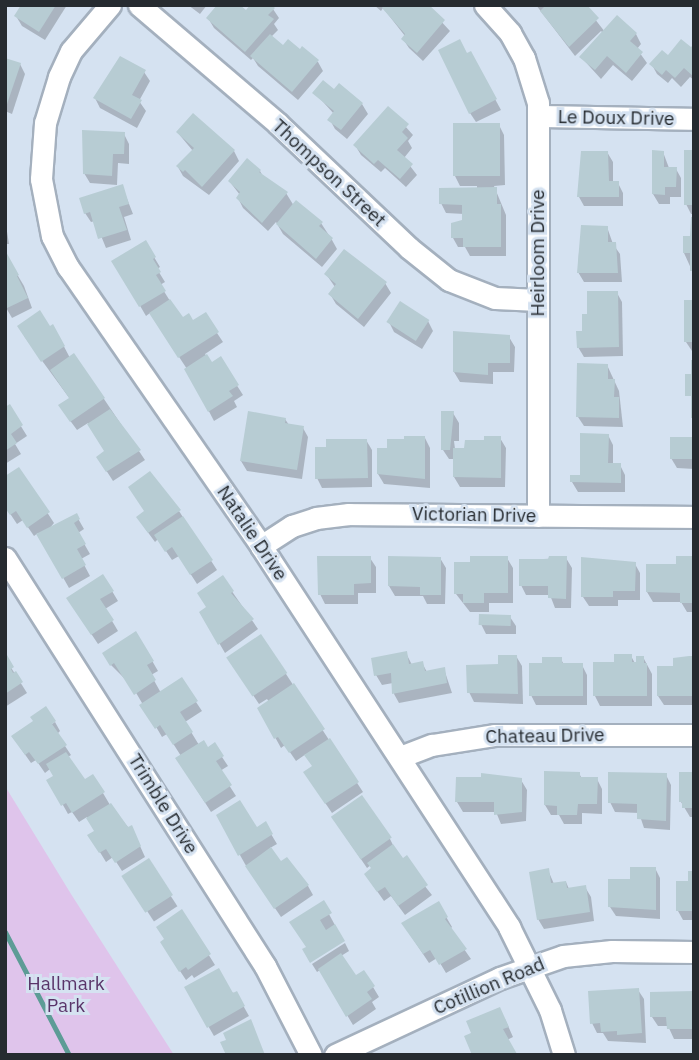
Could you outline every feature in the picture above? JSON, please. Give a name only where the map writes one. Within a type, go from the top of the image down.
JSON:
[{"type":"street","name":"Natalie Drive","points":[[110,5],[72,51],[59,77],[45,123],[41,179],[49,224],[68,267],[261,546],[400,757],[530,966],[550,1010],[564,1055]]},
{"type":"street","name":"Thompson Street","points":[[139,5],[277,123],[409,248],[449,280],[495,298],[538,300]]},
{"type":"street","name":"Heirloom Drive","points":[[485,5],[510,33],[524,58],[539,116],[538,516]]},
{"type":"street","name":"Le Doux Drive","points":[[539,116],[694,120]]},
{"type":"street","name":"Victorian Drive","points":[[261,546],[292,526],[349,514],[694,517]]},
{"type":"street","name":"Trimble Drive","points":[[5,558],[265,966],[311,1055]]},
{"type":"street","name":"Chateau Drive","points":[[400,757],[432,745],[495,735],[694,736]]},
{"type":"street","name":"Cotillion Road","points":[[335,1055],[530,966],[564,956],[612,951],[694,952]]},
{"type":"green space","name":"Hallmark Park","points":[[5,786],[71,894],[174,1055],[5,1055]]},
{"type":"building","points":[[21,5],[56,5],[39,32],[14,16]]},
{"type":"building","points":[[217,5],[240,5],[246,10],[250,5],[272,5],[275,8],[268,15],[274,19],[245,52],[206,18]]},
{"type":"building","points":[[384,5],[429,5],[445,20],[417,53],[401,39],[405,34],[382,8]]},
{"type":"building","points":[[546,5],[587,5],[599,18],[569,47],[540,11]]},
{"type":"building","points":[[617,15],[637,33],[630,41],[643,52],[626,73],[607,56],[595,70],[579,57]]},
{"type":"building","points":[[270,34],[283,45],[288,39],[300,49],[302,46],[319,60],[292,92],[250,56]]},
{"type":"building","points":[[460,39],[467,53],[471,51],[497,99],[469,114],[438,50]]},
{"type":"building","points":[[681,39],[691,47],[694,44],[694,77],[684,68],[675,78],[666,70],[662,75],[649,64],[662,50],[668,55]]},
{"type":"building","points":[[120,56],[146,70],[132,95],[142,100],[131,119],[93,98]]},
{"type":"building","points":[[5,58],[21,63],[6,107],[5,107]]},
{"type":"building","points":[[323,80],[334,89],[339,83],[363,103],[341,130],[327,120],[334,111],[312,93]]},
{"type":"building","points":[[388,106],[409,124],[402,132],[408,138],[397,150],[413,164],[400,179],[378,160],[374,164],[353,145]]},
{"type":"building","points":[[193,113],[235,150],[202,187],[185,170],[183,172],[176,166],[194,148],[176,132]]},
{"type":"building","points":[[453,123],[500,123],[500,176],[453,176]]},
{"type":"building","points":[[82,130],[125,132],[124,154],[113,154],[112,176],[83,174]]},
{"type":"building","points":[[652,150],[664,151],[664,167],[677,167],[676,187],[665,187],[665,195],[652,194]]},
{"type":"building","points":[[684,150],[694,150],[694,205],[684,205]]},
{"type":"building","points":[[581,151],[608,151],[609,181],[619,181],[619,197],[577,197]]},
{"type":"building","points":[[247,158],[261,170],[259,172],[288,192],[262,223],[236,198],[240,192],[228,181]]},
{"type":"building","points":[[123,184],[129,204],[119,207],[127,230],[98,239],[90,212],[84,214],[79,198]]},
{"type":"building","points":[[497,187],[497,204],[501,204],[501,247],[463,247],[463,238],[451,238],[451,223],[462,220],[462,205],[439,204],[439,188]]},
{"type":"building","points":[[296,200],[323,222],[319,226],[333,238],[316,259],[276,224]]},
{"type":"building","points":[[691,217],[694,217],[694,271],[690,271],[690,253],[683,253],[683,236],[690,236]]},
{"type":"building","points":[[581,225],[608,226],[608,242],[616,242],[618,273],[577,273]]},
{"type":"building","points":[[146,240],[161,272],[156,275],[166,291],[139,307],[111,261]]},
{"type":"building","points":[[344,249],[387,282],[358,319],[328,294],[336,284],[324,274]]},
{"type":"building","points":[[5,250],[28,298],[5,309]]},
{"type":"building","points":[[587,291],[618,291],[619,347],[577,348],[576,331],[582,331],[582,314],[587,314]]},
{"type":"building","points":[[170,299],[183,317],[189,313],[193,320],[206,312],[219,332],[178,358],[149,313]]},
{"type":"building","points":[[684,300],[694,300],[694,342],[684,342]]},
{"type":"building","points":[[400,301],[429,320],[416,341],[386,322]]},
{"type":"building","points":[[40,310],[50,326],[53,324],[65,346],[41,362],[17,326]]},
{"type":"building","points":[[453,331],[510,335],[510,363],[488,363],[488,375],[453,372]]},
{"type":"building","points":[[74,353],[105,398],[70,422],[58,405],[69,398],[50,370]]},
{"type":"building","points":[[207,354],[212,362],[221,356],[239,385],[229,391],[233,396],[208,412],[184,369]]},
{"type":"building","points":[[691,360],[694,360],[694,418],[691,418],[691,396],[685,396],[685,374],[691,374]]},
{"type":"building","points":[[577,363],[608,364],[608,379],[615,379],[614,397],[619,397],[619,418],[576,417]]},
{"type":"building","points":[[10,404],[23,425],[11,434],[17,443],[5,451],[5,407]]},
{"type":"building","points":[[110,409],[141,450],[106,472],[96,457],[104,451],[87,424]]},
{"type":"building","points":[[248,411],[286,418],[285,423],[304,426],[297,470],[240,461]]},
{"type":"building","points":[[441,411],[454,411],[450,450],[441,450]]},
{"type":"building","points":[[580,433],[609,434],[608,463],[621,463],[621,483],[570,482],[570,475],[580,475]]},
{"type":"building","points":[[404,436],[425,436],[425,479],[377,474],[377,448],[387,448],[387,439],[404,439]]},
{"type":"building","points":[[484,436],[501,436],[501,478],[453,477],[453,448],[464,448],[465,440],[484,440]]},
{"type":"building","points":[[670,437],[694,437],[694,459],[670,459]]},
{"type":"building","points":[[326,439],[367,439],[368,478],[315,479],[315,447],[326,447]]},
{"type":"building","points":[[19,467],[50,512],[27,528],[16,511],[10,515],[5,508],[5,476]]},
{"type":"building","points":[[150,471],[181,510],[148,533],[136,517],[144,511],[128,487]]},
{"type":"building","points":[[77,513],[80,519],[74,523],[86,544],[77,549],[86,565],[62,579],[36,534]]},
{"type":"building","points":[[183,516],[213,560],[190,575],[172,547],[165,552],[154,535]]},
{"type":"building","points":[[317,556],[371,556],[371,583],[354,584],[354,595],[318,595]]},
{"type":"building","points":[[388,556],[441,557],[441,595],[420,595],[420,587],[388,586]]},
{"type":"building","points":[[470,556],[508,556],[508,593],[484,593],[484,603],[463,603],[463,594],[454,594],[454,562],[470,562]]},
{"type":"building","points":[[549,556],[567,556],[566,599],[548,598],[548,586],[519,586],[519,559],[548,559]]},
{"type":"building","points":[[676,556],[694,556],[694,603],[680,603],[680,593],[646,592],[646,564],[676,564]]},
{"type":"building","points":[[581,557],[636,562],[635,591],[613,591],[613,597],[581,597]]},
{"type":"building","points":[[103,574],[114,591],[100,599],[114,620],[91,635],[66,598]]},
{"type":"building","points":[[223,575],[234,591],[231,593],[254,619],[218,645],[199,612],[206,607],[197,593]]},
{"type":"building","points":[[479,614],[511,615],[511,626],[479,625]]},
{"type":"building","points":[[136,631],[154,661],[147,665],[156,680],[134,695],[114,663],[110,666],[102,653]]},
{"type":"building","points":[[261,634],[287,673],[252,696],[226,657]]},
{"type":"building","points":[[407,651],[409,664],[423,661],[425,671],[445,667],[447,683],[392,694],[391,673],[374,676],[371,658]]},
{"type":"building","points":[[614,654],[632,654],[632,662],[636,662],[636,656],[644,656],[644,663],[647,663],[647,696],[593,696],[593,662],[614,662]]},
{"type":"building","points":[[7,655],[14,667],[11,669],[13,673],[16,671],[23,682],[5,694]]},
{"type":"building","points":[[498,655],[517,655],[518,694],[467,693],[466,665],[498,664]]},
{"type":"building","points":[[694,656],[694,696],[657,696],[657,666],[673,666],[673,658]]},
{"type":"building","points":[[542,657],[562,657],[562,663],[583,663],[583,696],[529,696],[529,663],[542,663]]},
{"type":"building","points":[[182,677],[198,701],[180,712],[193,732],[173,745],[160,725],[155,729],[139,705]]},
{"type":"building","points":[[294,683],[325,729],[289,753],[278,737],[274,739],[257,708]]},
{"type":"building","points":[[46,706],[56,721],[52,724],[67,745],[38,764],[29,752],[25,755],[11,736],[33,721],[30,717]]},
{"type":"building","points":[[330,738],[359,782],[325,804],[303,772],[312,766],[304,755]]},
{"type":"building","points":[[204,740],[208,747],[215,742],[224,756],[216,761],[232,785],[205,803],[175,758]]},
{"type":"building","points":[[66,752],[85,779],[93,774],[105,792],[72,813],[66,803],[61,806],[46,780],[53,776],[46,764]]},
{"type":"building","points":[[544,771],[580,772],[580,777],[598,777],[597,804],[578,804],[577,815],[557,815],[557,806],[544,805]]},
{"type":"building","points":[[608,772],[667,773],[666,821],[637,819],[637,804],[608,803]]},
{"type":"building","points":[[679,772],[694,772],[694,808],[682,808],[682,802],[679,802]]},
{"type":"building","points":[[481,773],[522,778],[522,812],[494,815],[494,802],[455,802],[456,777],[481,777]]},
{"type":"building","points":[[362,795],[392,838],[361,859],[331,817]]},
{"type":"building","points":[[240,800],[257,827],[266,821],[273,834],[238,856],[216,815]]},
{"type":"building","points":[[111,803],[128,827],[132,825],[141,846],[115,863],[106,849],[99,853],[87,835],[94,831],[86,818]]},
{"type":"building","points":[[393,844],[403,858],[407,855],[428,885],[398,906],[385,887],[377,892],[364,874],[371,868],[367,863]]},
{"type":"building","points":[[271,847],[281,861],[287,857],[309,885],[274,909],[245,866]]},
{"type":"building","points":[[149,858],[173,895],[145,913],[121,876]]},
{"type":"building","points":[[630,867],[656,867],[656,910],[608,907],[608,879],[630,879]]},
{"type":"building","points":[[549,868],[551,883],[566,881],[567,888],[586,885],[590,912],[537,920],[529,872]]},
{"type":"building","points":[[688,871],[694,871],[694,911],[676,911],[676,881],[688,881]]},
{"type":"building","points":[[324,900],[332,913],[320,920],[326,930],[335,924],[345,941],[310,963],[302,949],[306,947],[289,922]]},
{"type":"building","points":[[439,901],[448,917],[445,919],[467,949],[439,965],[430,950],[423,954],[401,923]]},
{"type":"building","points":[[182,909],[211,954],[188,970],[186,967],[179,972],[160,942],[164,939],[156,927]]},
{"type":"building","points":[[341,953],[356,975],[364,970],[375,986],[367,992],[372,999],[346,1017],[318,969]]},
{"type":"building","points":[[219,968],[233,993],[237,991],[245,1006],[207,1028],[184,987]]},
{"type":"building","points":[[639,988],[642,1033],[617,1035],[617,1031],[601,1032],[600,1023],[590,1024],[588,991]]},
{"type":"building","points":[[694,991],[694,1029],[667,1029],[666,1017],[650,1017],[650,992]]},
{"type":"building","points":[[500,1007],[509,1027],[503,1029],[517,1054],[472,1055],[464,1036],[471,1033],[466,1021]]},
{"type":"building","points":[[251,1019],[265,1055],[226,1055],[220,1042],[226,1040],[223,1033]]},
{"type":"waterway","points":[[5,932],[69,1055]]}]
